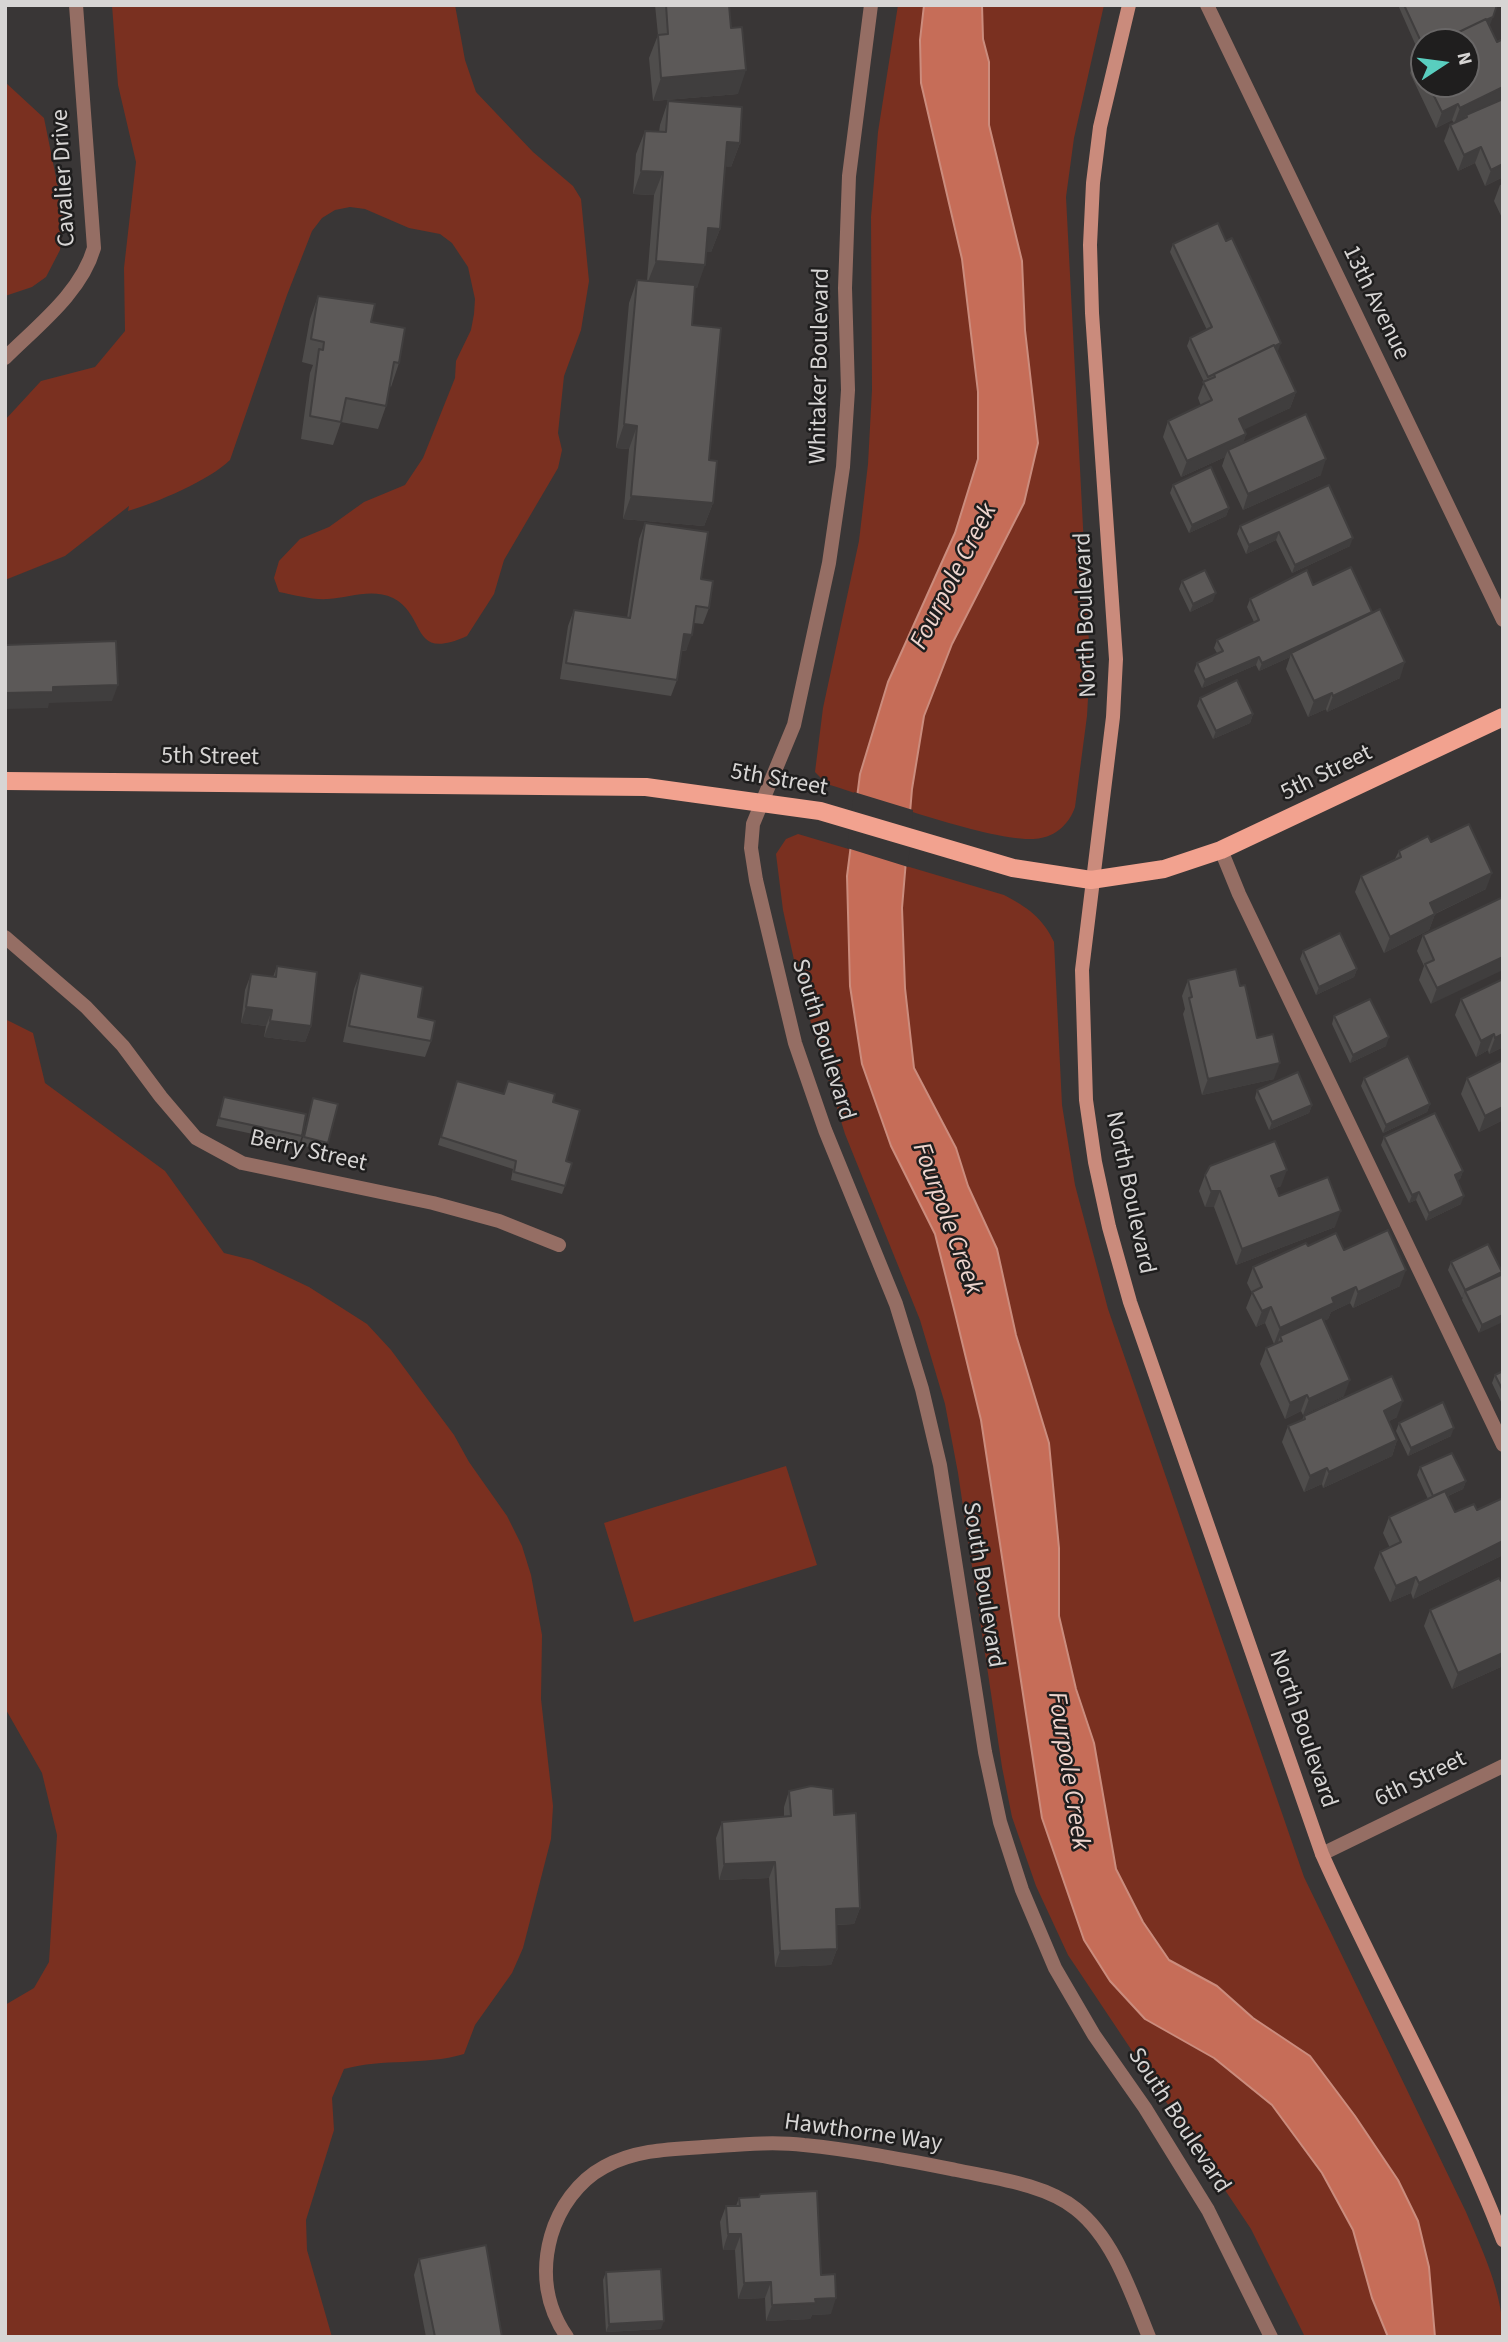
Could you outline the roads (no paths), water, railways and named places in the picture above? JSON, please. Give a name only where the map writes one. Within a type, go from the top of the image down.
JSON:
[{"type":"main road","name":"5th Street","points":[[5,781],[646,787],[820,811],[968,857],[1044,875],[1091,880],[1164,869],[1221,850],[1503,717]]},
{"type":"street","name":"Cavalier Drive","points":[[5,358],[74,288],[88,270],[94,248],[76,5]]},
{"type":"street","name":"Whitaker Boulevard","points":[[762,801],[779,768],[794,725],[829,563],[843,467],[848,390],[845,288],[849,176],[871,5]]},
{"type":"street","name":"North Boulevard","points":[[1129,5],[1100,127],[1093,183],[1092,313],[1116,659],[1107,776],[1091,880],[1082,971],[1088,1113],[1109,1227],[1167,1411],[1322,1854],[1358,1935],[1461,2144],[1503,2239]]},
{"type":"street","name":"13th Avenue","points":[[1207,5],[1503,620]]},
{"type":"street","name":"South Boulevard","points":[[762,801],[753,824],[751,848],[775,961],[795,1043],[825,1130],[896,1304],[922,1389],[940,1465],[985,1752],[1000,1822],[1022,1890],[1055,1968],[1094,2035],[1145,2108],[1208,2210],[1271,2337]]},
{"type":"street","points":[[1221,850],[1239,894],[1503,1445]]},
{"type":"street","name":"Berry Street","points":[[5,937],[86,1007],[123,1046],[196,1138],[242,1163],[433,1203],[499,1221],[559,1245]]},
{"type":"street","name":"6th Street","points":[[1322,1854],[1503,1766]]},
{"type":"street","name":"Hawthorne Way","points":[[567,2337],[554,2319],[546,2289],[547,2250],[556,2216],[576,2189],[604,2167],[633,2155],[671,2148],[801,2144],[871,2154],[994,2178],[1048,2193],[1076,2208],[1101,2236],[1120,2269],[1149,2337]]},
{"type":"water","name":"Fourpole Creek","points":[[924,5],[982,5],[983,39],[989,62],[989,125],[1022,261],[1025,330],[1038,443],[1024,503],[952,644],[924,716],[912,789],[902,908],[905,988],[914,1068],[956,1148],[968,1186],[997,1249],[1016,1335],[1049,1443],[1059,1548],[1059,1616],[1076,1689],[1094,1743],[1116,1869],[1143,1922],[1169,1960],[1217,1986],[1253,2018],[1310,2056],[1355,2116],[1398,2180],[1418,2221],[1429,2267],[1435,2337],[1388,2337],[1372,2298],[1353,2230],[1322,2173],[1272,2105],[1214,2058],[1145,2019],[1110,1981],[1084,1940],[1042,1818],[981,1420],[935,1234],[891,1146],[862,1064],[850,986],[847,876],[860,774],[888,682],[955,533],[978,459],[978,392],[962,259],[921,83],[920,40]]}]
